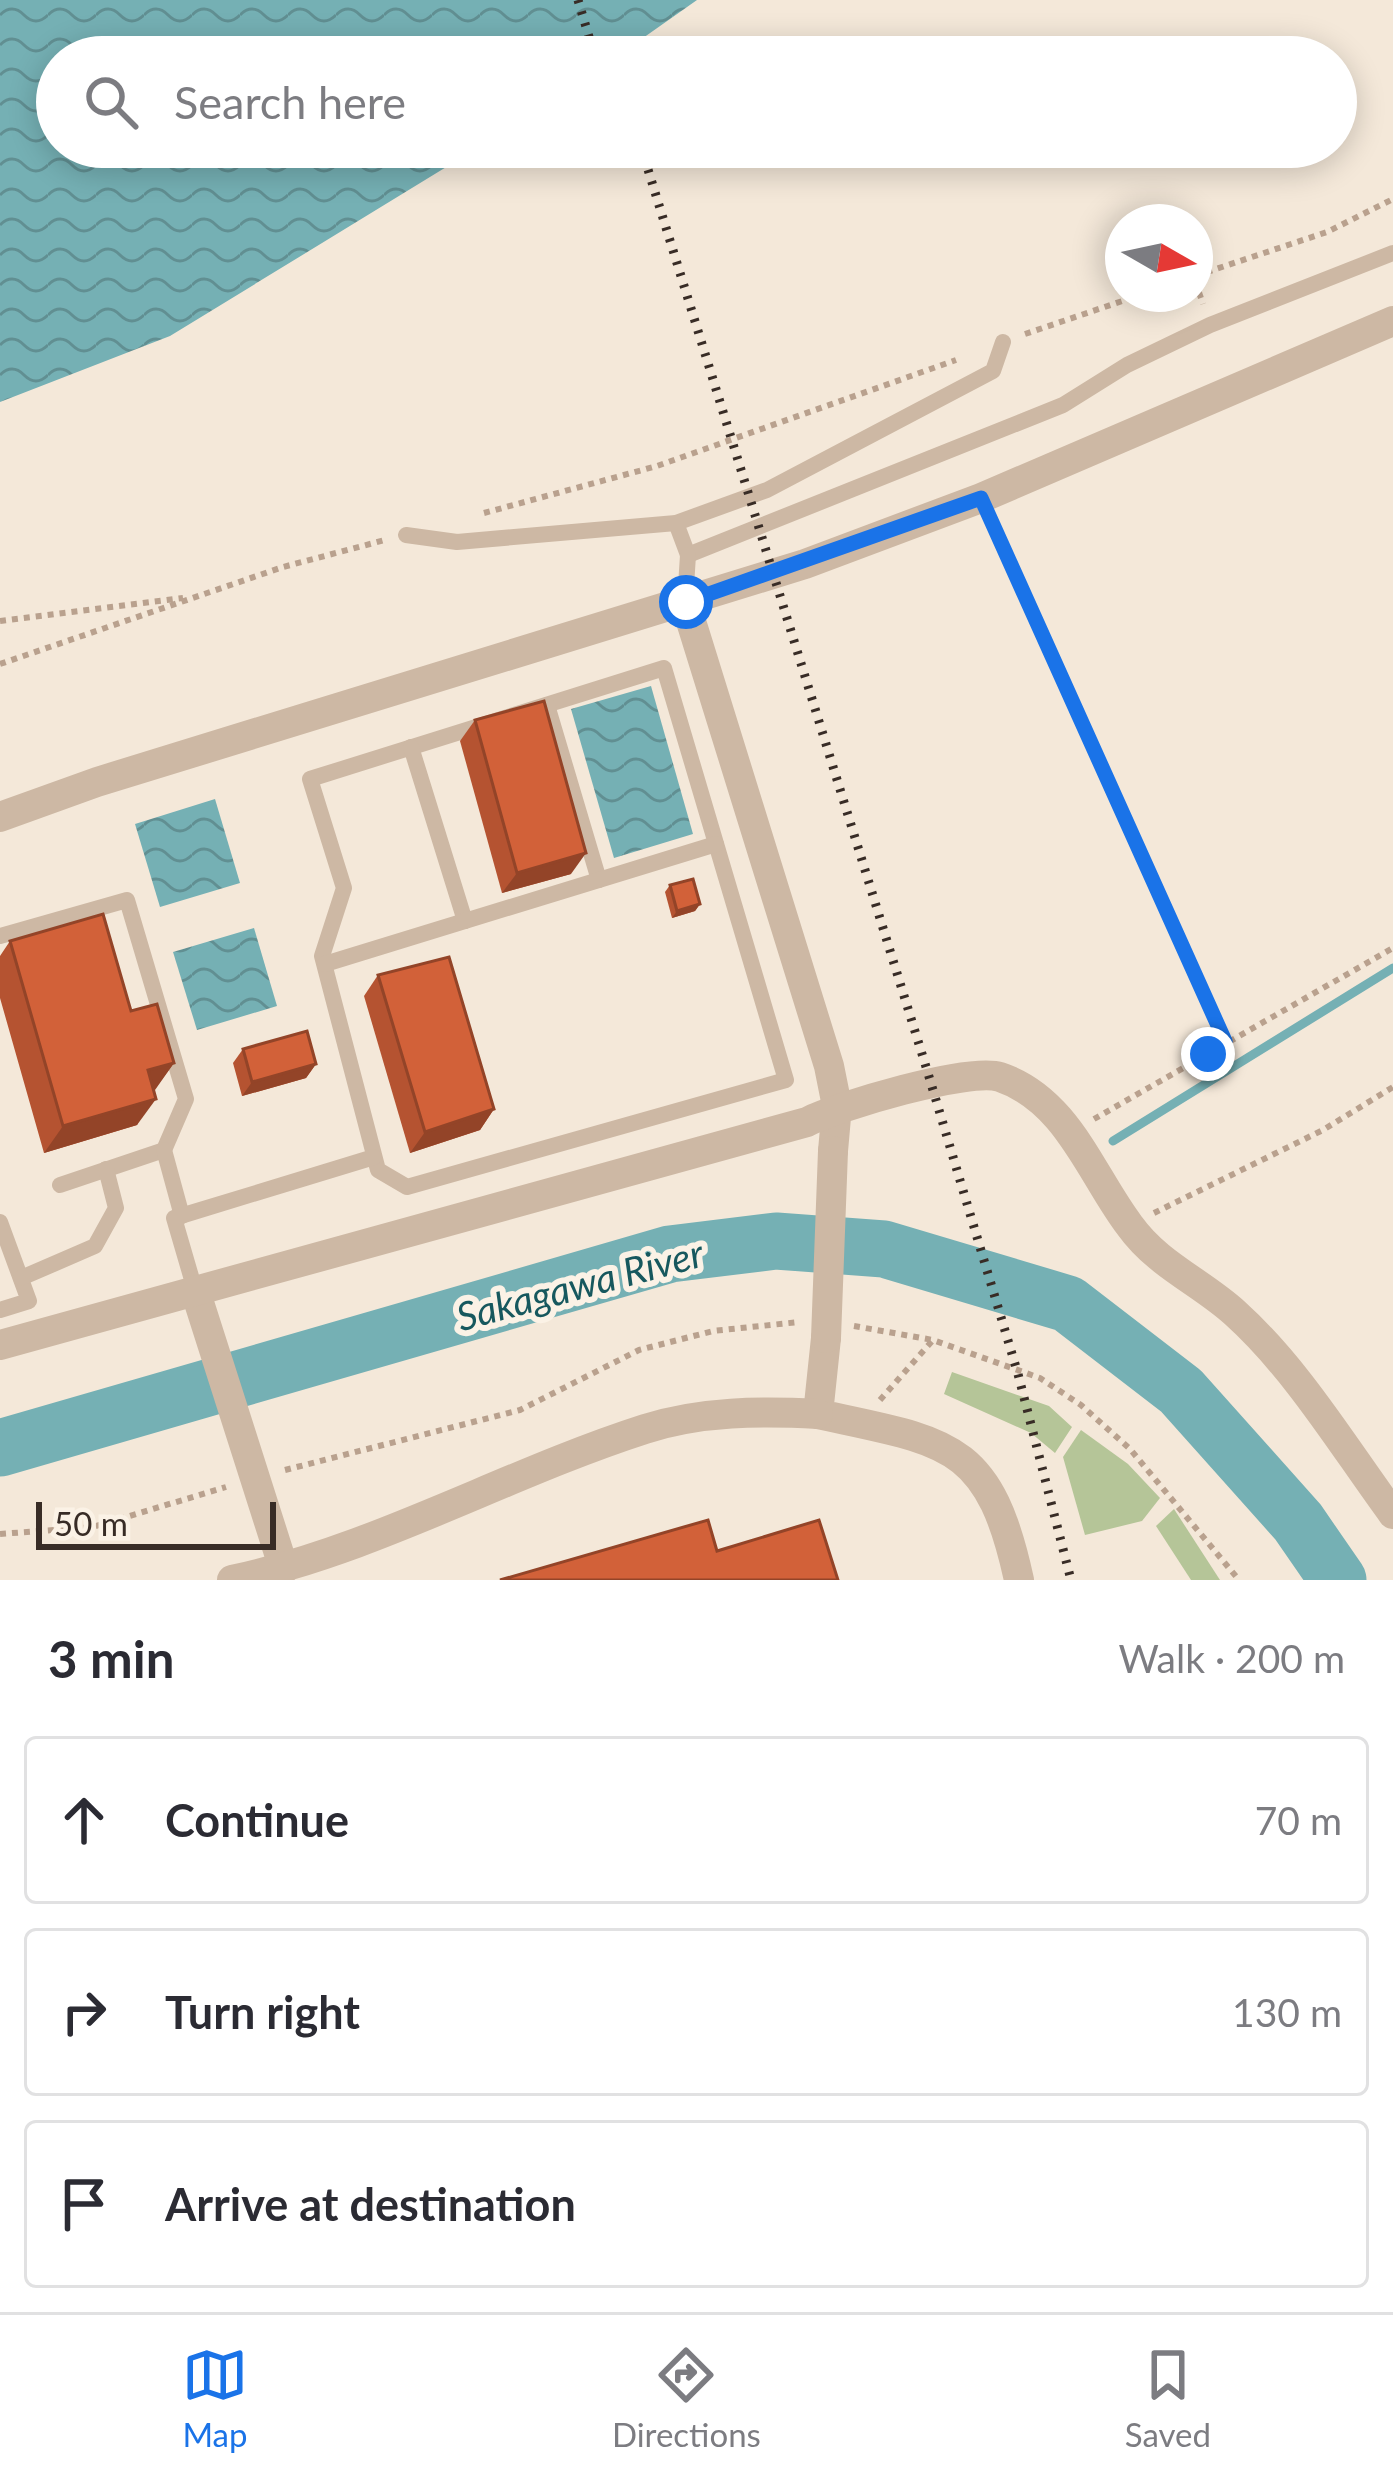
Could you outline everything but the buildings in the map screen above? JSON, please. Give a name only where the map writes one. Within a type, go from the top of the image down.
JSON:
[{"type":"street","points":[[0,817],[97,782],[686,602],[981,498],[1393,321]]},
{"type":"street","points":[[686,602],[829,1066],[837,1106],[829,1329],[818,1414]]},
{"type":"street","points":[[0,1346],[198,1300],[807,1123],[837,1106],[973,1073],[1001,1078],[1033,1096],[1074,1135],[1129,1226],[1159,1259],[1233,1311],[1277,1357],[1393,1514]]},
{"type":"street","points":[[198,1300],[284,1569]]},
{"type":"street","points":[[232,1580],[284,1569],[647,1428],[755,1411],[818,1414],[867,1424],[916,1437],[973,1468],[1001,1507],[1018,1580]]},
{"type":"lane","points":[[688,555],[1063,405],[1127,365],[1210,325],[1393,253]]},
{"type":"lane","points":[[406,535],[457,542],[676,523],[767,490],[993,371],[1003,342]]},
{"type":"lane","points":[[676,523],[688,555],[686,602]]},
{"type":"lane","points":[[664,668],[786,1080],[407,1187],[378,1169],[322,956],[344,888],[310,779],[547,705],[664,668]]},
{"type":"lane","points":[[547,705],[599,880]]},
{"type":"lane","points":[[411,747],[465,921]]},
{"type":"lane","points":[[325,964],[716,844]]},
{"type":"lane","points":[[0,936],[127,900],[186,1099],[164,1150],[182,1216]]},
{"type":"lane","points":[[60,1185],[164,1150]]},
{"type":"lane","points":[[198,1300],[175,1218],[374,1157]]},
{"type":"lane","points":[[21,1278],[94,1246],[116,1208],[106,1169]]},
{"type":"lane","points":[[0,1222],[29,1301],[0,1310]]},
{"type":"path","points":[[1213,270],[1327,232],[1393,199]]},
{"type":"path","points":[[474,516],[657,466],[1105,307]]},
{"type":"path","points":[[981,498],[1225,1041]]},
{"type":"path","points":[[0,664],[198,596],[406,535]]},
{"type":"path","points":[[0,621],[198,596]]},
{"type":"path","points":[[1074,1135],[1225,1041],[1393,948]]},
{"type":"path","points":[[1129,1226],[1322,1130],[1393,1088]]},
{"type":"path","points":[[0,1534],[93,1527],[253,1466],[520,1410],[639,1350],[713,1331],[829,1329],[933,1340],[1040,1378],[1081,1405],[1191,1516],[1239,1580]]},
{"type":"path","points":[[867,1424],[884,1393],[933,1340]]},
{"type":"green space","points":[[952,1372],[1049,1406],[1072,1427],[1055,1453],[1031,1433],[944,1394]]},
{"type":"green space","points":[[1081,1430],[1128,1464],[1160,1498],[1142,1521],[1085,1535],[1063,1457]]},
{"type":"green space","points":[[1174,1509],[1220,1580],[1191,1580],[1156,1526]]},
{"type":"water","points":[[0,0],[697,0],[646,36],[36,36],[36,168],[445,168],[170,336],[0,402]]},
{"type":"water","points":[[651,686],[693,834],[614,858],[571,709]]},
{"type":"water","points":[[215,799],[240,883],[160,907],[135,824]]},
{"type":"water","points":[[254,928],[277,1006],[197,1030],[173,952]]},
{"type":"waterway","points":[[1113,1141],[1393,968]]},
{"type":"waterway","name":"Sakagawa River","points":[[0,1448],[670,1254],[776,1241],[884,1249],[1068,1304],[1181,1391],[1298,1522],[1338,1580]]},
{"type":"railway","points":[[578,0],[589,36]]},
{"type":"railway","points":[[648,168],[927,1070],[1018,1374],[1071,1580]]},
{"type":"route","points":[[686,602],[805,564],[981,498],[1225,1041],[1208,1054]]}]
